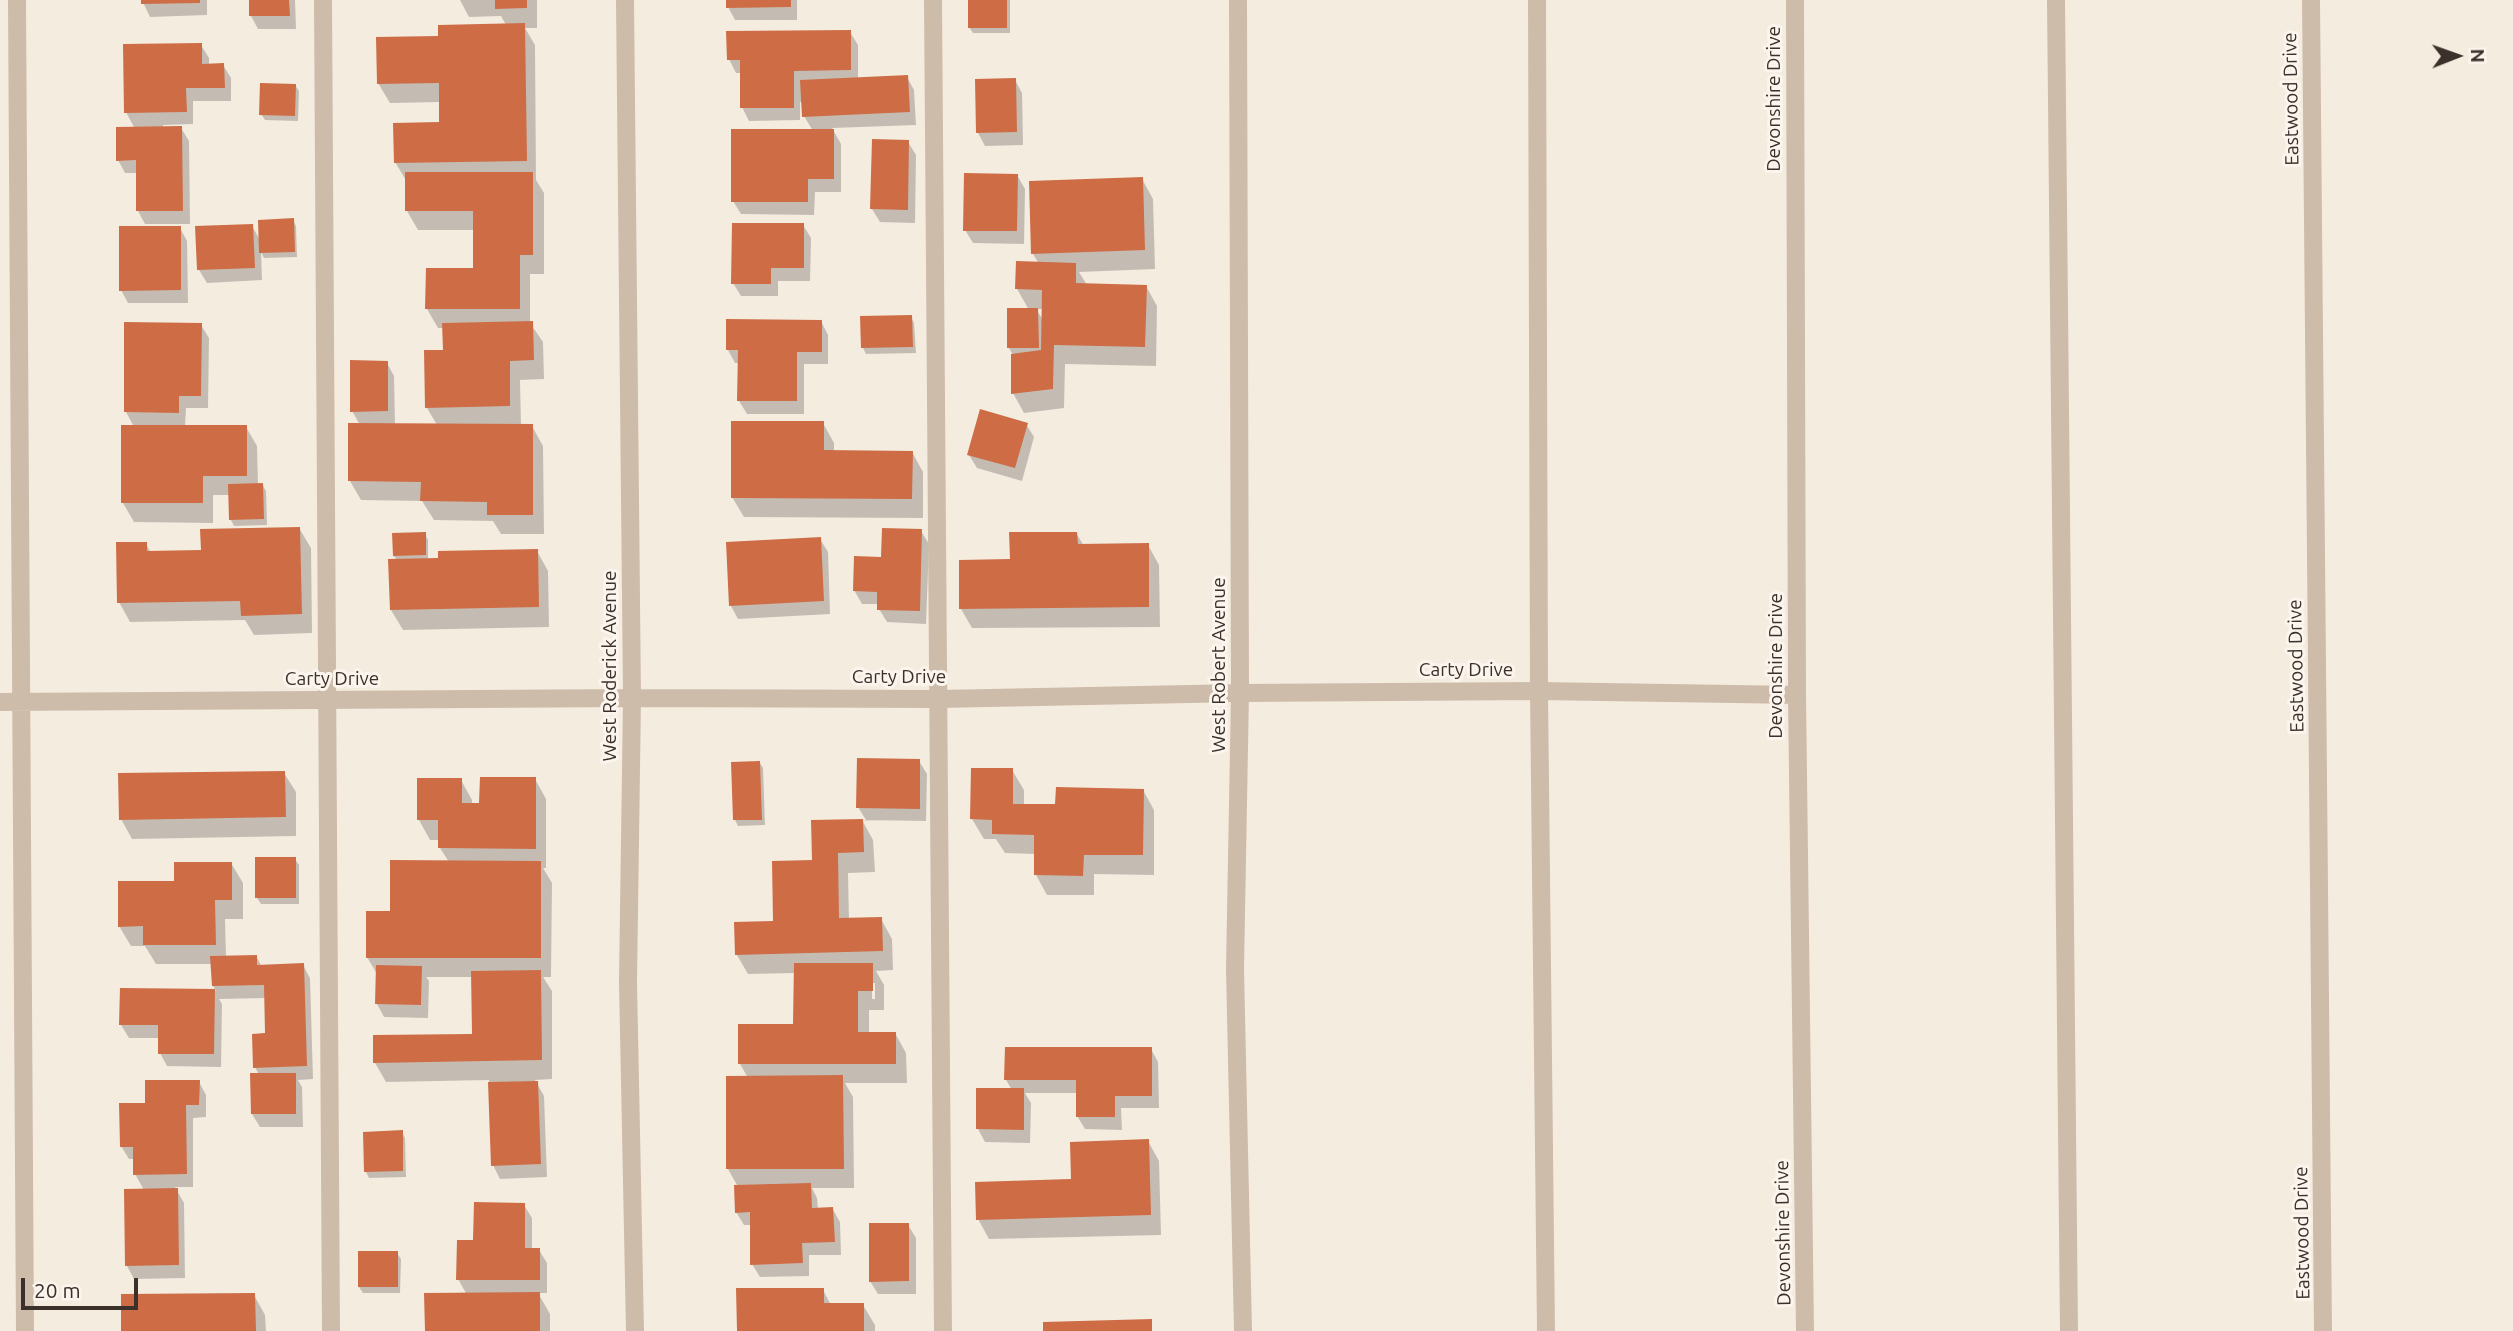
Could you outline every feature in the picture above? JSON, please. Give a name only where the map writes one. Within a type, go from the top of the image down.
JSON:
[{"type":"street","points":[[17,0],[25,1331]]},
{"type":"street","points":[[323,0],[331,1331]]},
{"type":"street","name":"West Roderick Avenue","points":[[625,0],[632,698],[628,982],[635,1331]]},
{"type":"street","points":[[933,0],[943,1331]]},
{"type":"street","name":"West Robert Avenue","points":[[1238,0],[1240,693],[1235,969],[1243,1331]]},
{"type":"street","points":[[1536,0],[1539,691],[1546,1331]]},
{"type":"street","name":"Devonshire Drive","points":[[1795,0],[1797,695],[1805,1331]]},
{"type":"street","points":[[2056,0],[2069,1331]]},
{"type":"street","name":"Eastwood Drive","points":[[2311,0],[2323,1331]]},
{"type":"street","name":"Carty Drive","points":[[0,702],[938,699],[1539,691],[1797,695]]},
{"type":"building","points":[[141,0],[200,0],[200,3],[141,4]]},
{"type":"building","points":[[249,0],[289,0],[290,16],[249,16]]},
{"type":"building","points":[[495,0],[527,0],[527,8],[495,9]]},
{"type":"building","points":[[726,0],[791,0],[791,7],[726,8]]},
{"type":"building","points":[[968,0],[1007,0],[1007,28],[968,28]]},
{"type":"building","points":[[525,23],[527,161],[394,163],[393,123],[439,122],[439,83],[377,84],[376,37],[438,36],[438,25]]},
{"type":"building","points":[[851,30],[851,70],[794,71],[794,108],[740,108],[740,60],[727,60],[726,31]]},
{"type":"building","points":[[202,43],[202,64],[224,63],[225,88],[186,88],[187,112],[124,113],[123,44]]},
{"type":"building","points":[[908,75],[910,112],[802,117],[800,80]]},
{"type":"building","points":[[1016,78],[1017,132],[976,133],[975,79]]},
{"type":"building","points":[[260,83],[296,84],[295,116],[259,115]]},
{"type":"building","points":[[182,126],[183,211],[136,211],[136,160],[116,161],[116,127]]},
{"type":"building","points":[[731,129],[834,129],[834,179],[808,179],[808,202],[731,202]]},
{"type":"building","points":[[872,139],[909,140],[908,210],[870,209]]},
{"type":"building","points":[[405,172],[533,172],[533,255],[520,255],[520,309],[425,309],[426,268],[473,268],[473,211],[405,211]]},
{"type":"building","points":[[964,173],[1018,174],[1017,231],[963,231]]},
{"type":"building","points":[[1143,177],[1145,250],[1031,254],[1029,181]]},
{"type":"building","points":[[294,218],[295,252],[259,253],[258,220]]},
{"type":"building","points":[[732,223],[804,223],[804,268],[771,268],[771,284],[731,284]]},
{"type":"building","points":[[253,224],[255,268],[197,270],[195,226]]},
{"type":"building","points":[[119,226],[181,226],[181,290],[119,291]]},
{"type":"building","points":[[1016,261],[1076,263],[1076,283],[1147,285],[1145,347],[1054,345],[1053,389],[1011,394],[1011,354],[1041,350],[1042,290],[1015,289]]},
{"type":"building","points":[[1007,308],[1038,308],[1039,348],[1007,348]]},
{"type":"building","points":[[912,315],[913,347],[861,348],[860,316]]},
{"type":"building","points":[[726,319],[822,320],[822,352],[797,352],[797,401],[737,401],[738,350],[726,350]]},
{"type":"building","points":[[533,321],[534,360],[510,361],[510,406],[425,408],[424,350],[443,350],[442,323]]},
{"type":"building","points":[[124,322],[202,323],[201,396],[179,396],[179,413],[124,412]]},
{"type":"building","points":[[350,360],[388,361],[388,411],[350,412]]},
{"type":"building","points":[[980,409],[1028,423],[1015,468],[967,455]]},
{"type":"building","points":[[731,421],[824,421],[824,450],[913,451],[912,499],[731,498]]},
{"type":"building","points":[[348,423],[533,424],[533,515],[487,515],[487,502],[420,501],[421,482],[348,481]]},
{"type":"building","points":[[121,425],[247,425],[247,476],[203,476],[203,503],[121,503]]},
{"type":"building","points":[[263,483],[264,519],[229,520],[228,484]]},
{"type":"building","points":[[300,527],[302,614],[241,616],[240,601],[117,603],[116,542],[147,542],[147,551],[201,550],[200,529]]},
{"type":"building","points":[[882,528],[922,529],[920,611],[877,610],[877,592],[853,591],[854,556],[881,557]]},
{"type":"building","points":[[426,532],[426,555],[393,556],[392,533]]},
{"type":"building","points":[[1009,532],[1077,532],[1078,544],[1149,543],[1149,607],[959,609],[959,560],[1010,559]]},
{"type":"building","points":[[821,537],[824,601],[729,606],[726,542]]},
{"type":"building","points":[[538,549],[539,607],[390,610],[388,559],[438,558],[438,551]]},
{"type":"building","points":[[857,758],[920,759],[920,809],[856,808]]},
{"type":"building","points":[[760,761],[762,820],[733,820],[731,762]]},
{"type":"building","points":[[971,768],[1013,768],[1013,804],[1055,804],[1056,787],[1144,789],[1143,855],[1084,855],[1083,876],[1034,875],[1034,835],[992,834],[992,820],[970,819]]},
{"type":"building","points":[[285,771],[286,817],[119,820],[118,773]]},
{"type":"building","points":[[480,777],[536,777],[536,849],[438,848],[438,820],[417,820],[417,778],[462,778],[462,803],[479,803]]},
{"type":"building","points":[[863,819],[864,852],[838,853],[839,918],[882,917],[883,951],[735,955],[734,922],[773,921],[772,861],[812,860],[811,820]]},
{"type":"building","points":[[255,857],[296,857],[296,898],[255,898]]},
{"type":"building","points":[[390,860],[541,861],[541,958],[366,958],[366,911],[390,911]]},
{"type":"building","points":[[174,862],[232,862],[232,900],[215,900],[216,945],[143,945],[143,926],[118,927],[118,881],[174,881]]},
{"type":"building","points":[[257,955],[257,965],[304,963],[307,1066],[253,1068],[252,1034],[265,1033],[264,985],[212,986],[210,956]]},
{"type":"building","points":[[794,963],[873,963],[873,991],[858,991],[858,1032],[896,1032],[896,1064],[738,1064],[738,1024],[793,1024]]},
{"type":"building","points":[[376,965],[422,966],[421,1005],[375,1004]]},
{"type":"building","points":[[541,970],[542,1060],[373,1063],[373,1035],[472,1034],[471,971]]},
{"type":"building","points":[[120,988],[215,989],[214,1054],[158,1054],[158,1025],[119,1025]]},
{"type":"building","points":[[1005,1047],[1152,1047],[1152,1096],[1115,1096],[1115,1117],[1076,1117],[1076,1080],[1004,1080]]},
{"type":"building","points":[[250,1073],[296,1073],[296,1114],[251,1114]]},
{"type":"building","points":[[843,1075],[844,1169],[726,1169],[726,1076]]},
{"type":"building","points":[[145,1080],[200,1080],[199,1105],[186,1105],[187,1174],[133,1175],[133,1147],[120,1147],[119,1103],[145,1103]]},
{"type":"building","points":[[538,1081],[541,1164],[491,1166],[488,1082]]},
{"type":"building","points":[[976,1088],[1024,1088],[1024,1130],[976,1129]]},
{"type":"building","points":[[403,1130],[403,1171],[364,1172],[363,1132]]},
{"type":"building","points":[[1149,1139],[1151,1215],[976,1220],[975,1182],[1071,1179],[1070,1142]]},
{"type":"building","points":[[811,1183],[812,1208],[833,1207],[835,1242],[802,1243],[803,1263],[750,1265],[750,1212],[735,1213],[734,1185]]},
{"type":"building","points":[[178,1188],[179,1265],[125,1266],[124,1189]]},
{"type":"building","points":[[474,1202],[525,1203],[525,1248],[540,1248],[540,1280],[456,1280],[457,1240],[473,1240]]},
{"type":"building","points":[[869,1223],[909,1223],[909,1281],[869,1282]]},
{"type":"building","points":[[358,1251],[398,1251],[398,1287],[358,1287]]},
{"type":"building","points":[[736,1288],[824,1288],[824,1303],[864,1303],[864,1331],[737,1331]]},
{"type":"building","points":[[540,1292],[540,1331],[425,1331],[424,1293]]},
{"type":"building","points":[[255,1293],[256,1331],[121,1331],[121,1294]]},
{"type":"building","points":[[1152,1319],[1152,1331],[1043,1331],[1043,1322]]}]
